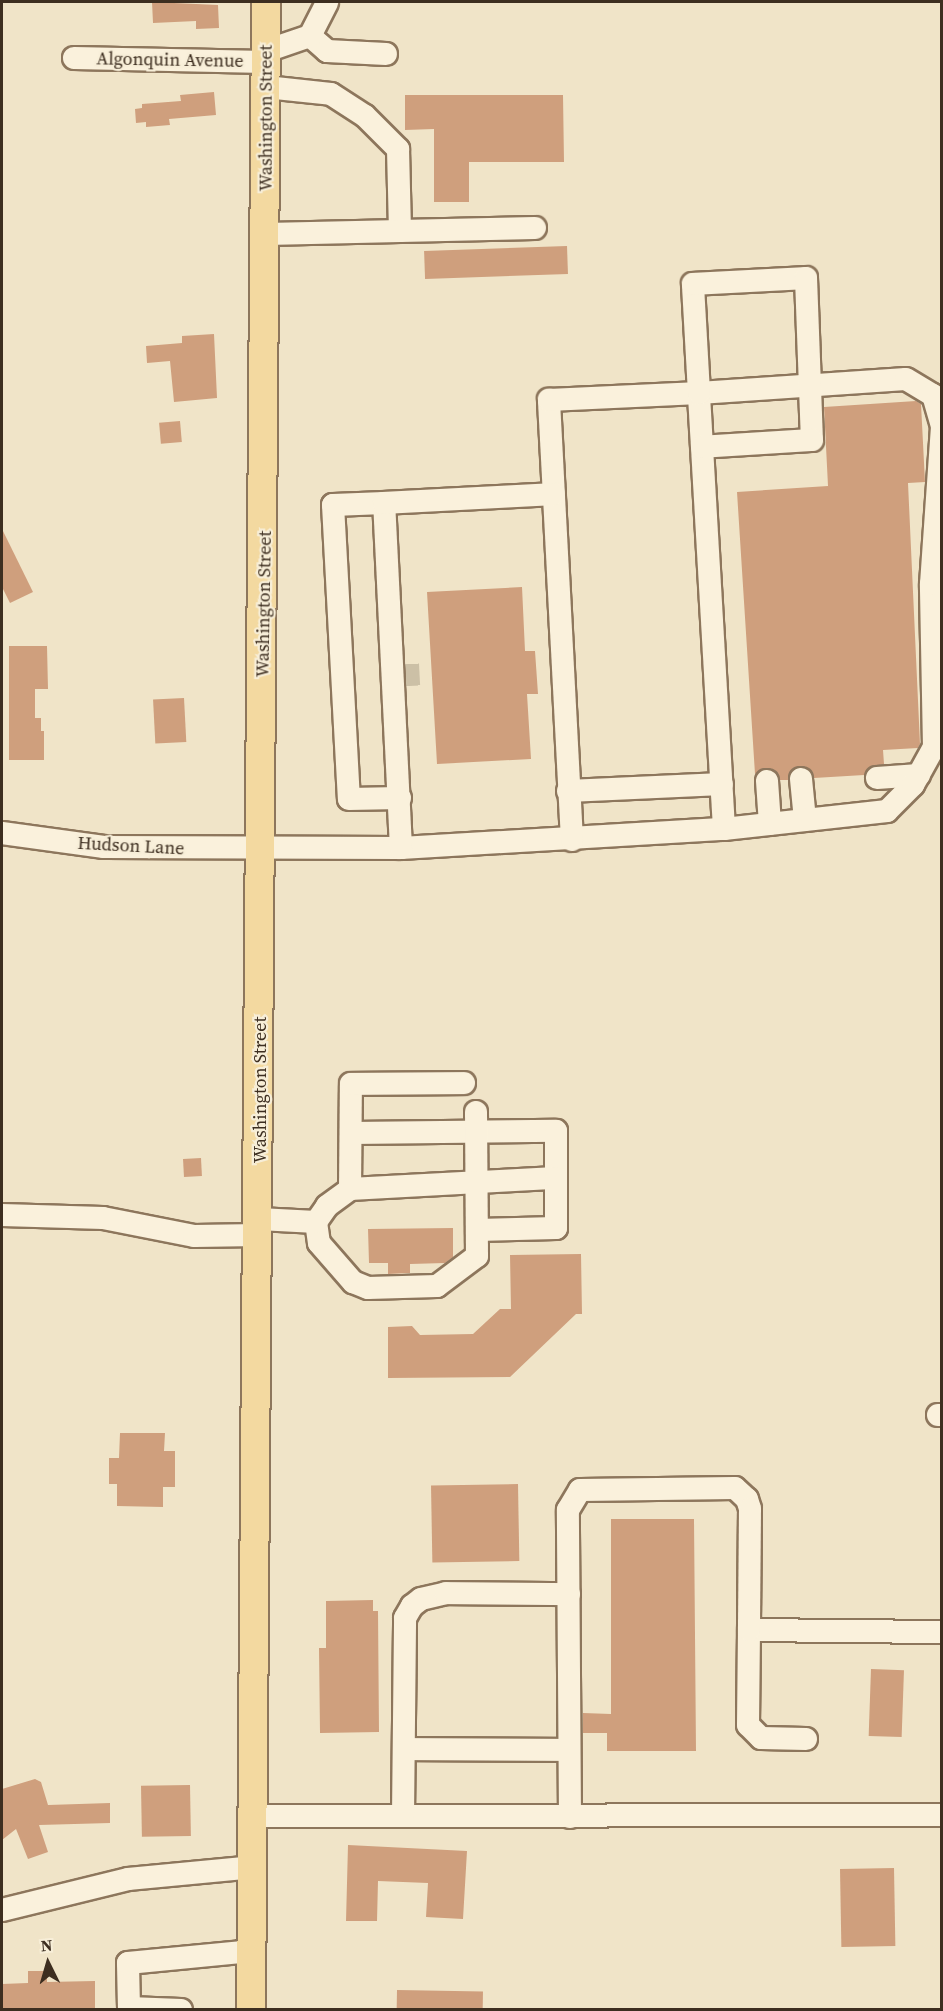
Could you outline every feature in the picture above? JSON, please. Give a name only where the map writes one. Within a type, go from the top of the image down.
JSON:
[{"type":"main road","name":"Washington Street","points":[[251,2010],[260,1220],[266,2]]},
{"type":"street","points":[[266,67],[310,36],[327,2]]},
{"type":"street","points":[[310,36],[327,51],[386,54]]},
{"type":"street","name":"Algonquin Avenue","points":[[75,58],[266,67],[331,94],[365,116],[398,149],[400,231]]},
{"type":"street","points":[[266,234],[535,228]]},
{"type":"street","points":[[702,447],[812,440],[806,278],[693,284],[702,447],[722,784],[724,829]]},
{"type":"street","name":"Hudson Lane","points":[[2,833],[104,847],[262,850],[401,848],[572,840],[724,829],[887,811],[919,775],[934,747],[932,625],[942,427],[933,395],[906,379],[699,393],[549,399],[554,494]]},
{"type":"street","points":[[400,798],[348,799],[333,505],[554,494],[572,840]]},
{"type":"street","points":[[384,503],[401,848]]},
{"type":"street","points":[[391,636],[408,675],[409,695],[396,720]]},
{"type":"street","points":[[877,778],[919,775]]},
{"type":"street","points":[[801,779],[805,820]]},
{"type":"street","points":[[767,781],[770,824]]},
{"type":"street","points":[[568,791],[722,784]]},
{"type":"street","points":[[350,1189],[351,1084],[464,1083]]},
{"type":"street","points":[[351,1133],[476,1122],[556,1131],[556,1228],[477,1230]]},
{"type":"street","points":[[476,1122],[476,1183],[477,1256],[436,1286],[368,1288],[353,1282],[319,1243],[316,1222],[327,1206],[350,1189],[476,1183],[556,1178]]},
{"type":"street","points":[[2,1215],[103,1218],[194,1236],[260,1220],[316,1222]]},
{"type":"street","points":[[570,1817],[568,1510],[580,1490],[735,1488],[747,1499],[750,1509],[748,1725],[761,1738],[806,1739]]},
{"type":"street","points":[[403,1816],[405,1618],[412,1606],[421,1599],[446,1593],[569,1594]]},
{"type":"street","points":[[749,1630],[942,1632]]},
{"type":"street","points":[[404,1749],[569,1750]]},
{"type":"street","points":[[255,1816],[942,1815]]},
{"type":"street","points":[[2,1910],[129,1879],[254,1867]]},
{"type":"street","points":[[181,2010],[129,2008],[128,1963],[253,1951]]},
{"type":"building","points":[[152,2],[218,5],[219,28],[196,29],[196,21],[153,23]]},
{"type":"building","points":[[214,92],[216,115],[169,119],[170,125],[146,127],[146,122],[136,123],[135,109],[142,108],[142,104],[181,101],[180,95]]},
{"type":"building","points":[[405,95],[563,95],[564,162],[469,162],[469,202],[434,202],[434,129],[405,130]]},
{"type":"building","points":[[567,246],[568,274],[425,279],[424,251]]},
{"type":"building","points":[[214,334],[217,398],[174,402],[170,361],[147,363],[146,346],[182,343],[182,336]]},
{"type":"building","points":[[916,401],[921,404],[925,482],[908,483],[920,744],[918,748],[883,750],[884,764],[870,767],[864,775],[814,778],[812,771],[800,766],[793,768],[788,780],[780,780],[778,773],[767,768],[755,774],[737,492],[828,486],[824,407]]},
{"type":"building","points":[[180,421],[182,442],[161,444],[159,423]]},
{"type":"building","points":[[2,529],[33,592],[10,603],[2,587]]},
{"type":"building","points":[[522,587],[525,651],[535,651],[538,694],[527,694],[531,759],[437,764],[427,592]]},
{"type":"building","points":[[9,646],[47,646],[48,689],[35,689],[35,718],[41,718],[41,731],[44,731],[44,760],[9,760]]},
{"type":"building","points":[[184,698],[186,742],[155,744],[153,700]]},
{"type":"building","points":[[201,1158],[202,1176],[184,1177],[183,1159]]},
{"type":"building","points":[[453,1228],[453,1257],[445,1263],[410,1264],[410,1273],[388,1274],[388,1263],[369,1263],[368,1229]]},
{"type":"building","points":[[581,1254],[582,1314],[576,1314],[510,1377],[388,1378],[388,1327],[412,1326],[420,1335],[473,1334],[500,1309],[511,1309],[510,1255]]},
{"type":"building","points":[[120,1433],[165,1433],[164,1451],[175,1451],[175,1487],[163,1487],[163,1507],[117,1506],[117,1484],[109,1484],[109,1458],[119,1458]]},
{"type":"building","points":[[518,1484],[519,1561],[432,1563],[431,1486]]},
{"type":"building","points":[[611,1519],[694,1519],[696,1751],[607,1751],[607,1733],[583,1733],[583,1713],[611,1714]]},
{"type":"building","points":[[373,1600],[373,1611],[378,1611],[379,1732],[320,1733],[319,1648],[326,1648],[326,1601]]},
{"type":"building","points":[[871,1669],[904,1670],[902,1737],[869,1736]]},
{"type":"building","points":[[35,1779],[41,1782],[48,1805],[110,1803],[110,1823],[39,1825],[48,1852],[28,1859],[16,1829],[2,1840],[2,1789]]},
{"type":"building","points":[[190,1785],[191,1836],[142,1837],[141,1786]]},
{"type":"building","points":[[348,1845],[467,1851],[463,1919],[426,1917],[428,1883],[378,1881],[377,1921],[346,1921]]},
{"type":"building","points":[[894,1868],[895,1946],[841,1947],[840,1869]]},
{"type":"building","points":[[28,1971],[47,1971],[47,1982],[95,1981],[95,2010],[2,2010],[2,1984],[28,1983]]},
{"type":"building","points":[[397,1990],[483,1992],[483,2010],[397,2010]]},
{"type":"tunnel","points":[[408,664],[409,686]]}]
